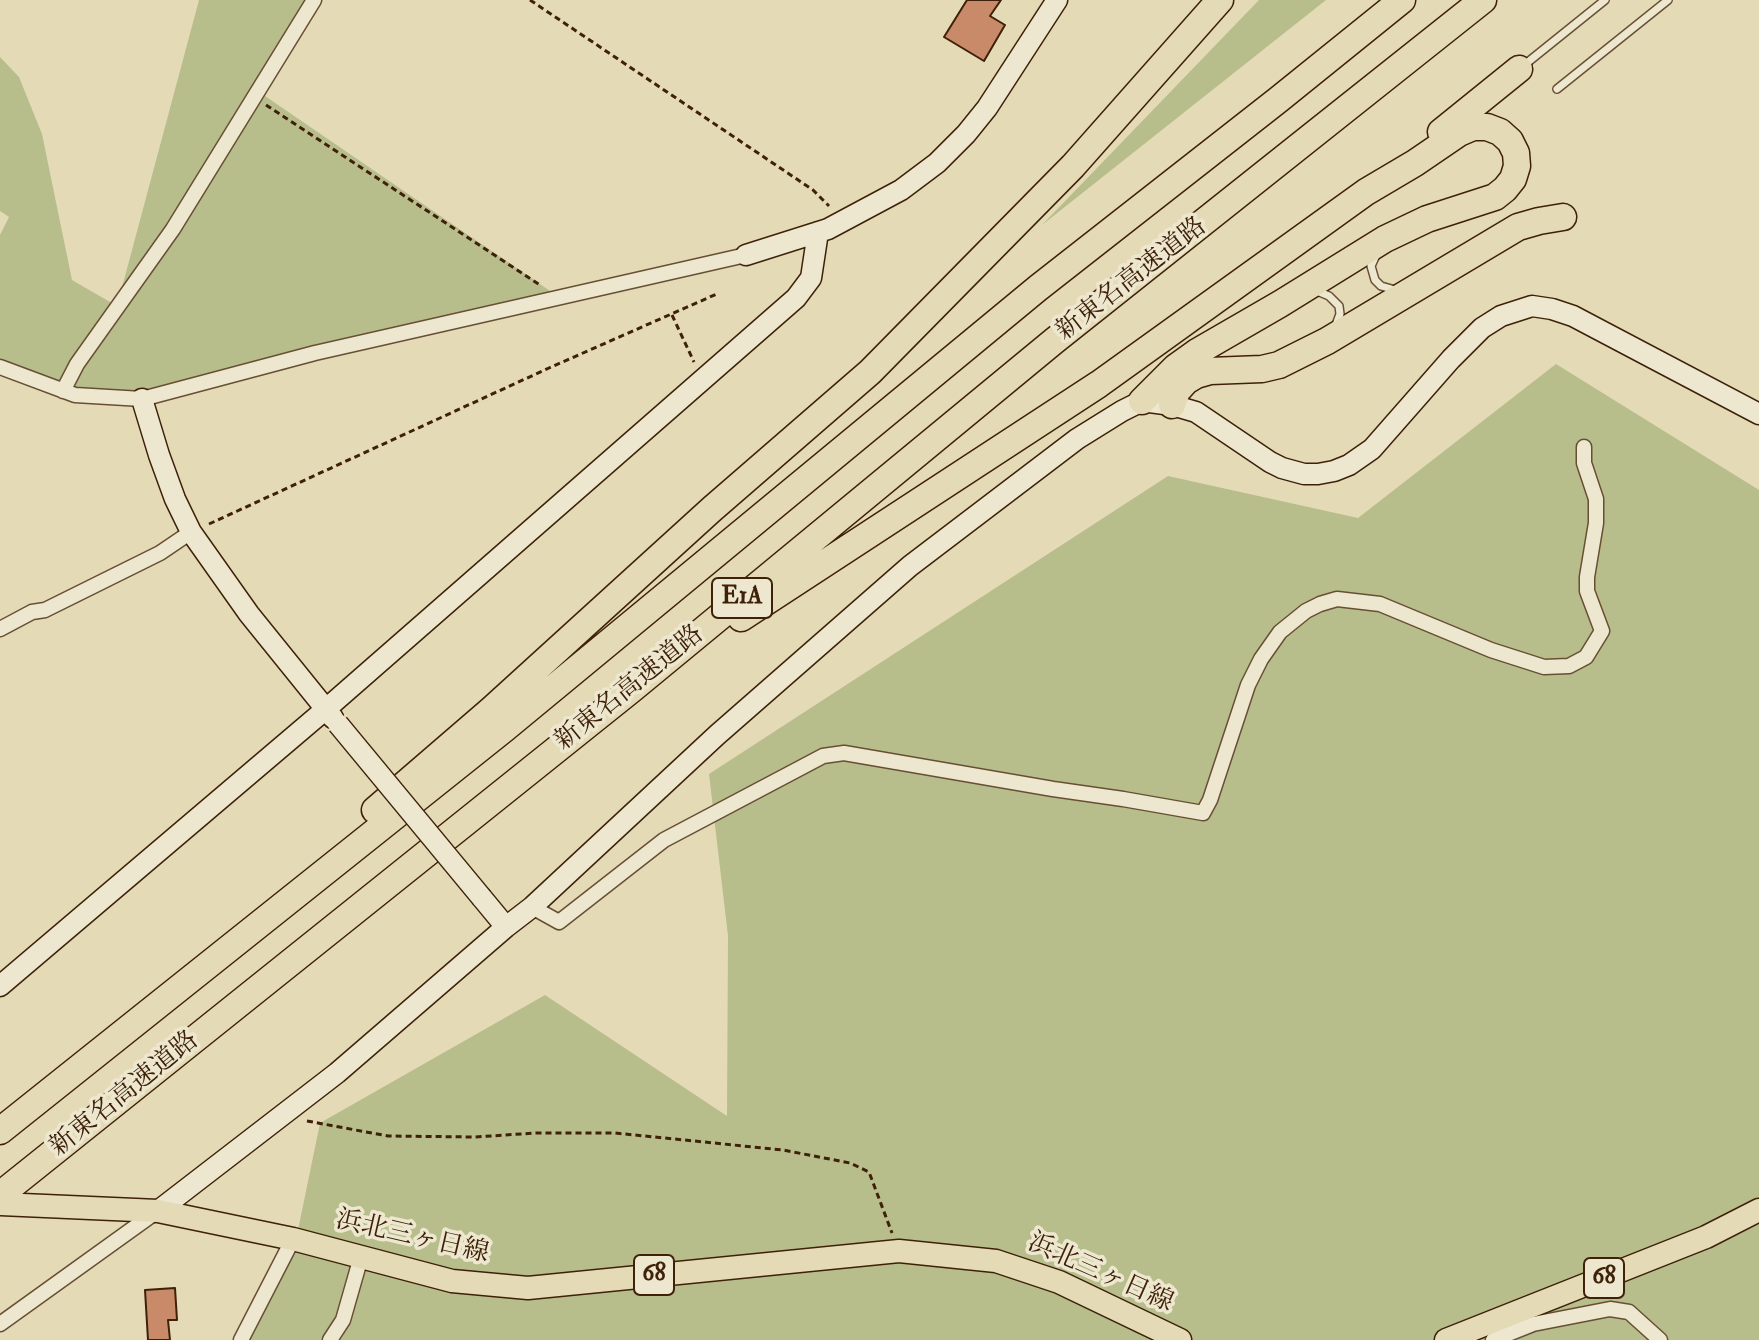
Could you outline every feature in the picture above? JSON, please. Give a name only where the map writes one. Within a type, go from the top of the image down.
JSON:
[{"type":"highway","points":[[4,1128],[491,710],[712,509],[870,372],[1073,166],[1220,0]]},
{"type":"highway","name":"新東名高速道路","points":[[4,1128],[504,729],[1038,288],[1402,0]]},
{"type":"highway","name":"新東名高速道路","points":[[0,1195],[632,689],[1054,341],[1483,0]]},
{"type":"highway","points":[[632,689],[1099,384],[1366,192],[1519,69]]},
{"type":"highway","points":[[1142,401],[1176,367],[1197,352],[1385,239],[1427,219],[1495,197],[1513,179],[1517,166],[1516,153],[1510,141],[1500,132],[1487,127],[1473,127],[1366,192]]},
{"type":"highway","points":[[1172,405],[1177,391],[1196,375],[1279,365],[1327,341],[1518,227],[1563,217]]},
{"type":"main road","name":"浜北三ヶ日線","points":[[0,1204],[158,1211],[293,1239],[452,1281],[528,1288],[899,1251],[996,1261],[1059,1282],[1180,1340]]},
{"type":"main road","name":"68","points":[[1446,1340],[1706,1237],[1759,1210]]},
{"type":"street","points":[[63,391],[77,364],[173,229],[314,0]]},
{"type":"street","points":[[0,367],[75,395],[142,399],[315,353],[746,255],[818,232],[901,190],[937,163],[987,108],[1057,0]]},
{"type":"street","points":[[0,986],[332,716],[796,298],[811,278],[818,232]]},
{"type":"street","points":[[0,1324],[158,1211],[347,1064],[532,907],[717,735],[910,566],[1077,439],[1122,411],[1142,401],[1172,405],[1196,412],[1282,468],[1304,474],[1334,471],[1372,449],[1482,328],[1501,316],[1532,306],[1573,316],[1759,414]]},
{"type":"street","points":[[142,399],[175,499],[191,532],[249,614],[506,927]]},
{"type":"street","points":[[532,907],[559,922],[664,840],[823,756],[844,753],[1203,813],[1248,685],[1261,659],[1280,632],[1306,611],[1337,599],[1380,604],[1491,650],[1544,667],[1569,666],[1586,657],[1602,631],[1587,591],[1596,499],[1584,463],[1584,447]]},
{"type":"street","points":[[0,629],[160,553],[191,532]]},
{"type":"street","points":[[241,1340],[293,1239]]},
{"type":"street","points":[[330,1340],[343,1320],[361,1257]]},
{"type":"street","points":[[1493,1340],[1533,1324],[1610,1309],[1629,1312],[1660,1340]]},
{"type":"lane","points":[[1519,69],[1605,0]]},
{"type":"lane","points":[[1557,89],[1668,0]]},
{"type":"lane","points":[[1385,239],[1371,266],[1375,280],[1388,289],[1409,291]]},
{"type":"lane","points":[[1303,290],[1323,293],[1339,306],[1337,323],[1327,341]]},
{"type":"path","points":[[530,0],[813,190],[844,221]]},
{"type":"path","points":[[254,97],[560,298]]},
{"type":"path","points":[[191,532],[719,293]]},
{"type":"path","points":[[672,315],[702,380]]},
{"type":"path","points":[[279,1116],[388,1136],[615,1133],[783,1150],[850,1163],[869,1172],[899,1251]]},
{"type":"green space","points":[[199,0],[305,0],[258,89],[553,293],[148,397],[52,387],[0,359],[0,235],[9,217],[0,211],[0,57],[19,77],[42,134],[72,280],[117,306]]},
{"type":"green space","points":[[1259,0],[1326,0],[1042,225]]},
{"type":"green space","points":[[1556,364],[1759,490],[1759,1340],[248,1340],[298,1230],[320,1123],[545,995],[727,1116],[728,936],[709,774],[1168,476],[1358,518]]},
{"type":"building","points":[[967,0],[1001,0],[990,16],[1005,25],[984,61],[944,37]]},
{"type":"building","points":[[175,1288],[177,1320],[168,1320],[170,1340],[148,1340],[145,1290]]}]
